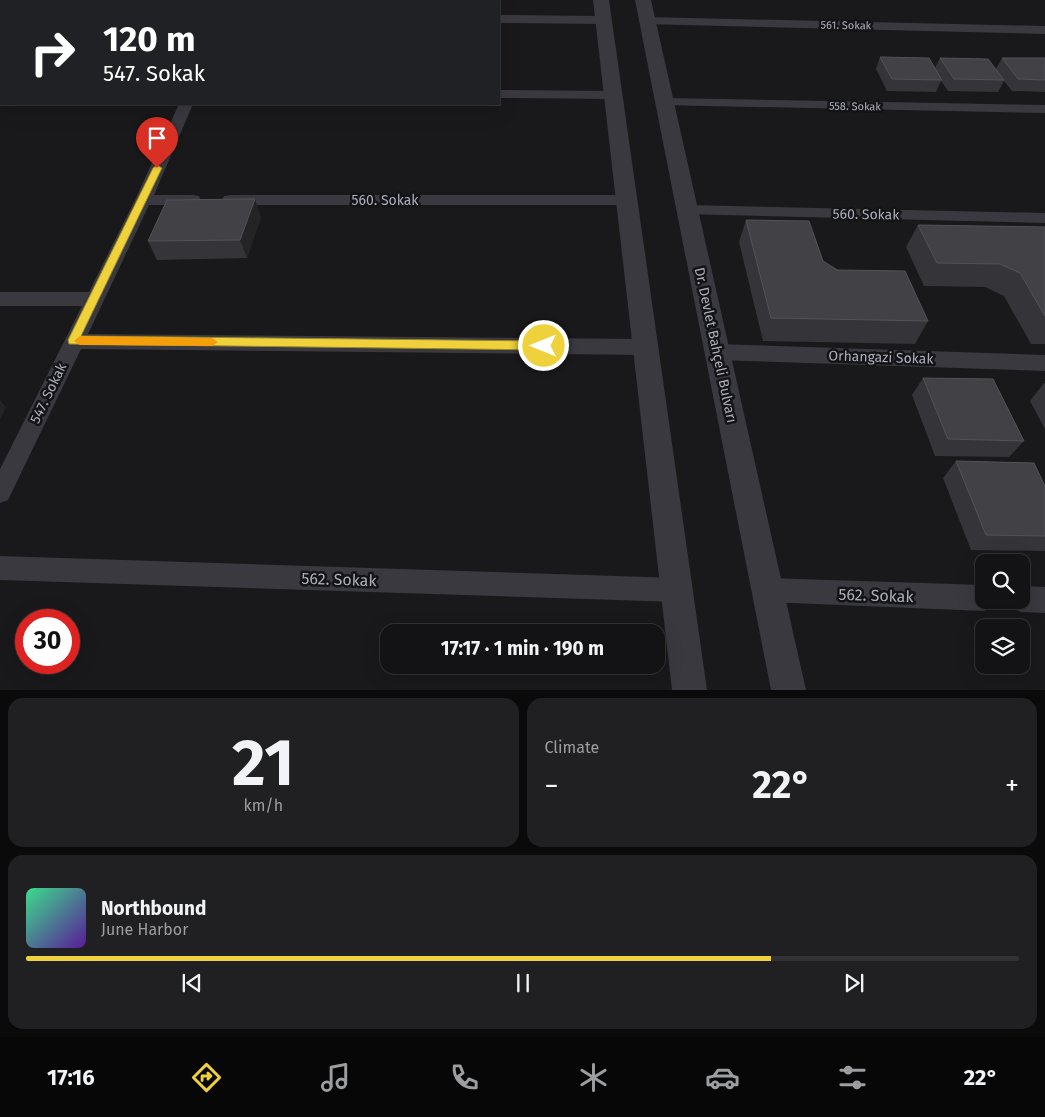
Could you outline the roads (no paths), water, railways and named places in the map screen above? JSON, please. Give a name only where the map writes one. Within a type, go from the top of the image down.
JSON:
[{"type":"street","points":[[500,19],[602,10],[690,690]]},
{"type":"street","name":"561. Sokak","points":[[645,10],[1045,30]]},
{"type":"street","name":"Dr. Devlet Bahçeli Bulvarı","points":[[645,10],[789,690]]},
{"type":"street","points":[[500,94],[613,95]]},
{"type":"street","name":"558. Sokak","points":[[665,102],[1045,109]]},
{"type":"street","name":"547. Sokak","points":[[0,493],[73,340],[143,200],[186,105]]},
{"type":"street","name":"560. Sokak","points":[[143,200],[627,200]]},
{"type":"street","name":"560. Sokak","points":[[687,210],[1045,218]]},
{"type":"street","points":[[0,299],[94,299]]},
{"type":"street","points":[[73,340],[646,347]]},
{"type":"street","name":"Orhangazi Sokak","points":[[717,352],[1045,363]]},
{"type":"street","name":"562. Sokak","points":[[0,568],[678,590]]},
{"type":"street","name":"562. Sokak","points":[[768,590],[975,598]]},
{"type":"street","points":[[1030,599],[1045,600]]}]
